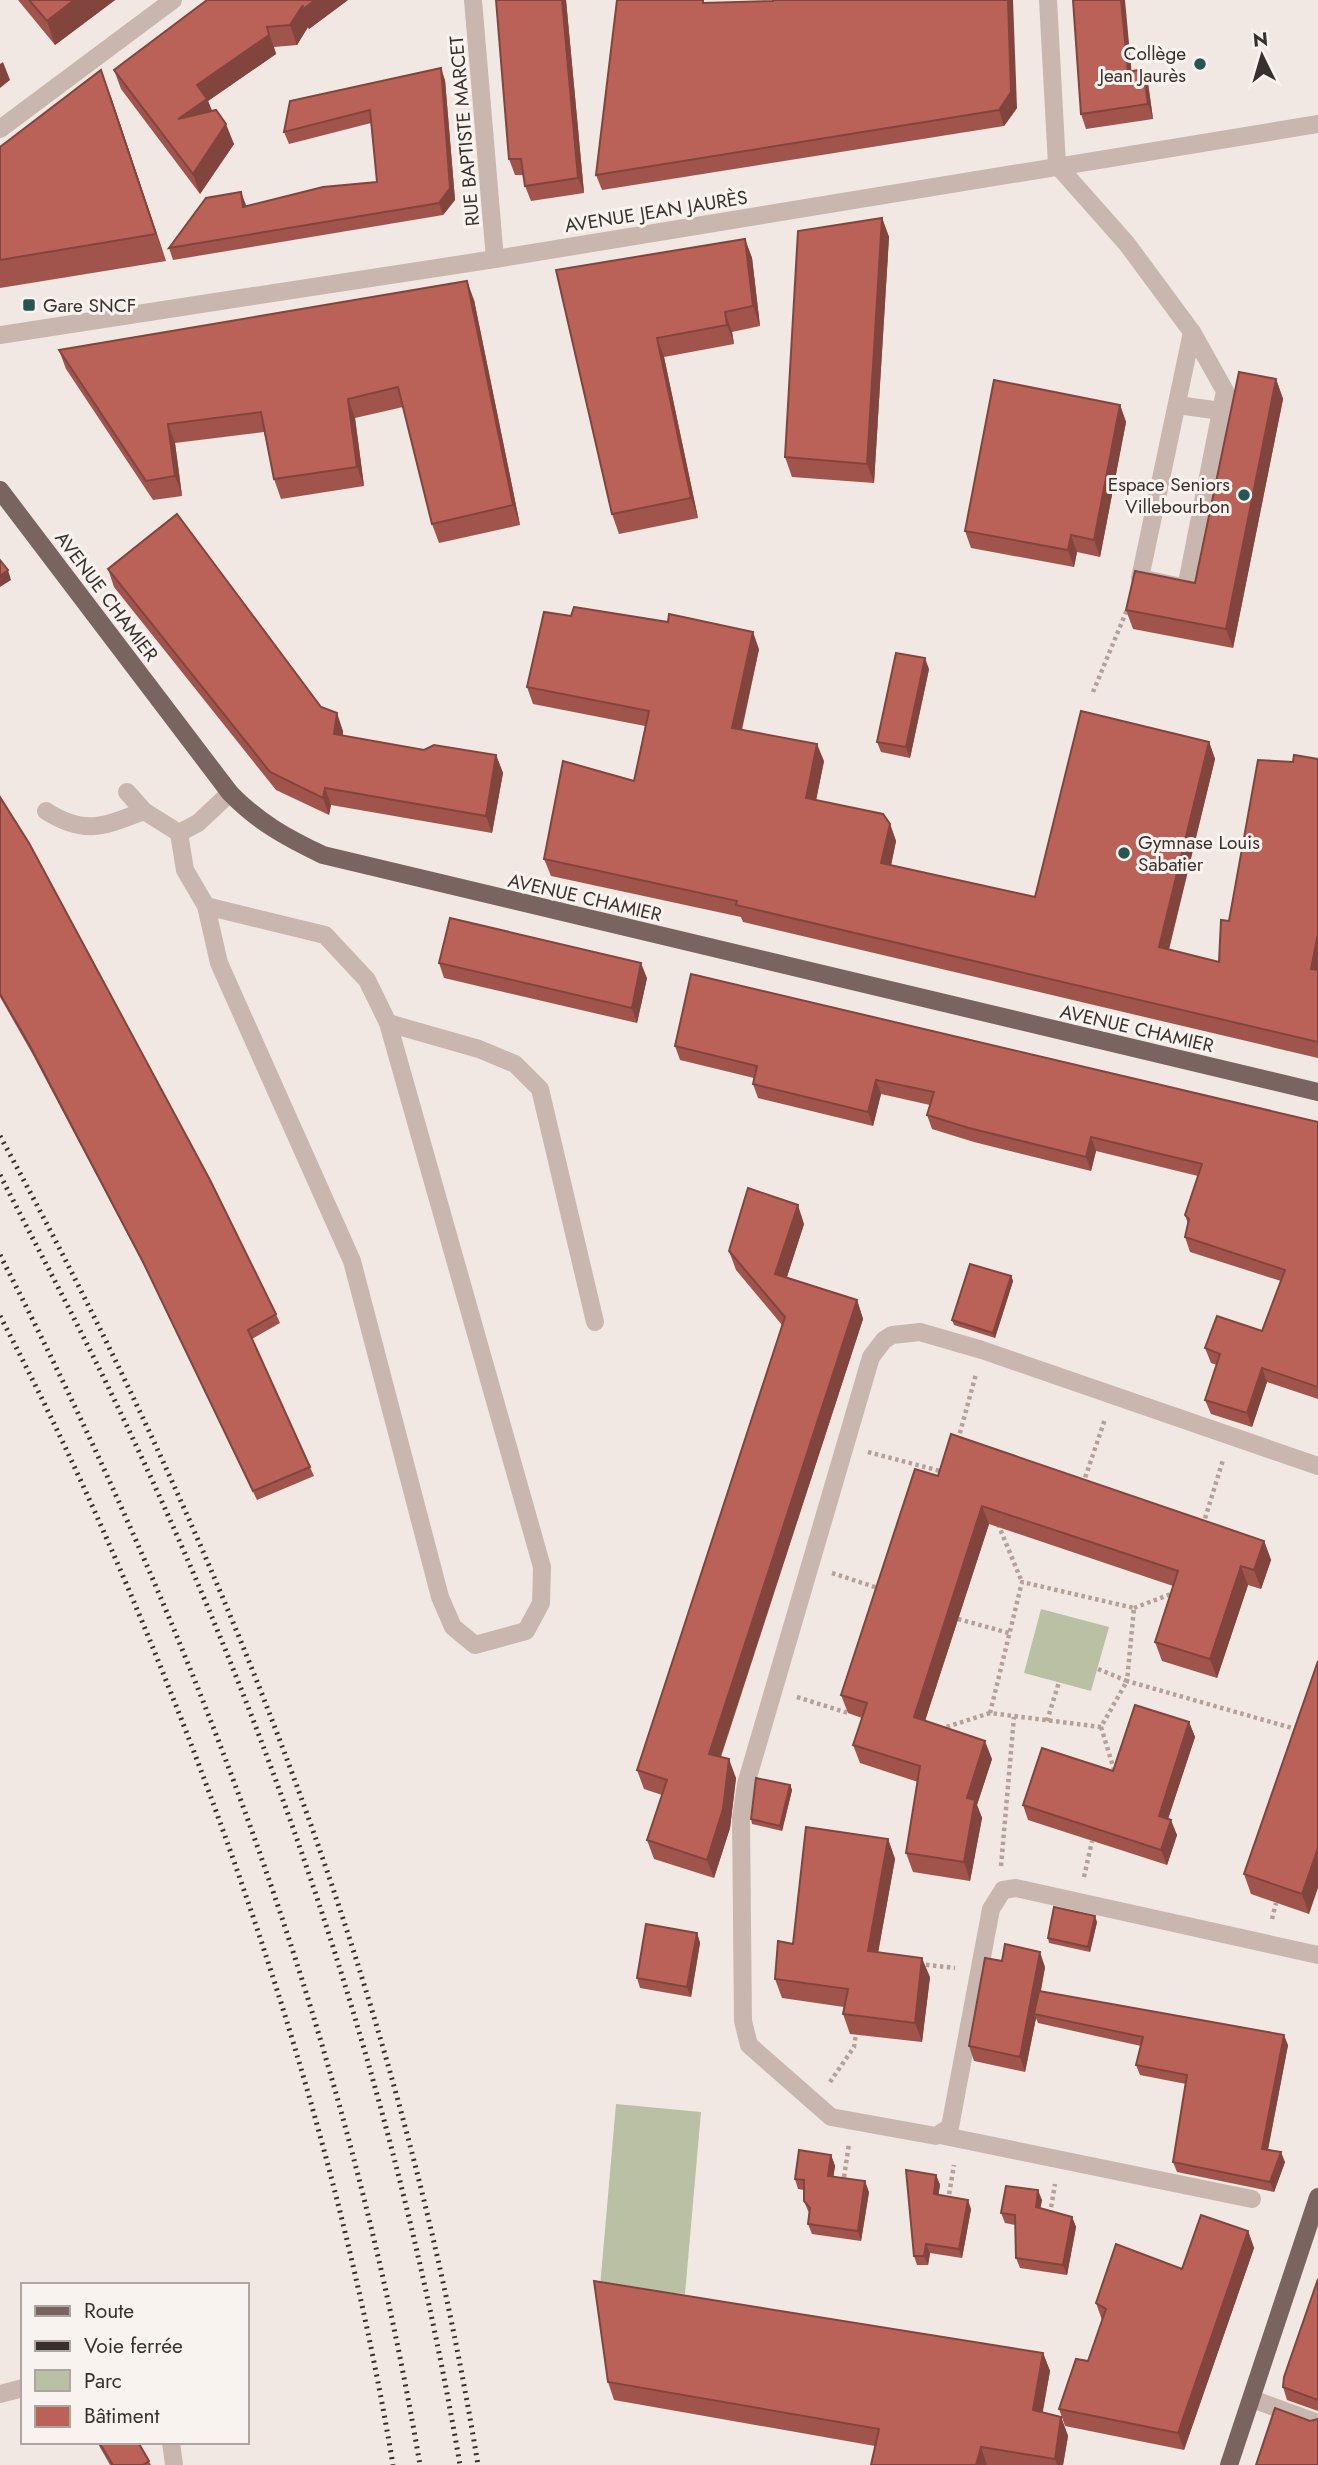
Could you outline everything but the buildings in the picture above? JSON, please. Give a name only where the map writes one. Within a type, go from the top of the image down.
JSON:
[{"type":"main road","name":"AVENUE CHAMIER","points":[[0,490],[230,793],[253,816],[277,833],[323,855],[1318,1092]]},
{"type":"main road","points":[[1229,2465],[1318,2197]]},
{"type":"street","points":[[0,129],[173,0]]},
{"type":"street","name":"RUE BAPTISTE MARCET","points":[[473,0],[495,259]]},
{"type":"street","points":[[1048,0],[1057,165],[1127,244],[1192,332],[1225,391],[1185,587],[1140,578],[1192,332]]},
{"type":"street","name":"AVENUE JEAN JAURÈS","points":[[0,335],[495,259],[1318,124]]},
{"type":"street","points":[[1177,405],[1221,411]]},
{"type":"street","points":[[127,792],[144,811],[179,834],[185,870],[206,906],[219,963],[352,1261],[440,1597],[453,1627],[475,1645],[526,1631],[541,1603],[541,1567],[388,1023],[367,980],[325,935],[206,906]]},
{"type":"street","points":[[179,834],[198,823],[230,793]]},
{"type":"street","points":[[46,811],[65,823],[92,829],[144,811]]},
{"type":"street","points":[[388,1023],[479,1049],[515,1064],[540,1089],[595,1322]]},
{"type":"street","points":[[1252,2199],[940,2135],[929,2136],[831,2117],[749,2045],[743,2021],[741,1818],[746,1784],[843,1445],[872,1357],[884,1339],[904,1331],[920,1332],[982,1350],[1318,1466]]},
{"type":"street","points":[[940,2135],[950,2127],[977,1970],[991,1909],[998,1894],[1016,1888],[1318,1955]]},
{"type":"street","points":[[0,2394],[21,2389]]},
{"type":"street","points":[[1252,2399],[1318,2423]]},
{"type":"street","points":[[171,2444],[174,2465]]},
{"type":"path","points":[[1093,692],[1140,578]]},
{"type":"path","points":[[955,1449],[982,1350]]},
{"type":"path","points":[[1080,1494],[1113,1395]]},
{"type":"path","points":[[1199,1535],[1231,1436]]},
{"type":"path","points":[[843,1445],[950,1474],[952,1461]]},
{"type":"path","points":[[989,1713],[1022,1582],[993,1511]]},
{"type":"path","points":[[808,1566],[888,1591]]},
{"type":"path","points":[[1022,1582],[1134,1608],[1185,1588]]},
{"type":"path","points":[[1118,1786],[1101,1727],[1127,1681],[1134,1608]]},
{"type":"path","points":[[958,1619],[1009,1633]]},
{"type":"path","points":[[1098,1669],[1127,1681],[1307,1732]]},
{"type":"path","points":[[1047,1721],[1059,1682]]},
{"type":"path","points":[[773,1689],[848,1713]]},
{"type":"path","points":[[932,1732],[989,1713],[1101,1727]]},
{"type":"path","points":[[998,1894],[1014,1717]]},
{"type":"path","points":[[1079,1902],[1092,1841]]},
{"type":"path","points":[[914,1963],[977,1970]]},
{"type":"path","points":[[816,2104],[854,2047],[856,2035]]},
{"type":"path","points":[[842,2188],[852,2121]]},
{"type":"path","points":[[948,2205],[958,2139]]},
{"type":"path","points":[[1049,2222],[1058,2160]]},
{"type":"green space","points":[[1041,1609],[1109,1627],[1091,1691],[1024,1673]]},
{"type":"green space","points":[[616,2104],[701,2112],[685,2294],[600,2287]]},
{"type":"railway","points":[[0,1136],[82,1293],[159,1453],[230,1615],[295,1781],[353,1948],[403,2119],[445,2291],[478,2465]]},
{"type":"railway","points":[[0,1175],[99,1369],[172,1525],[227,1654],[278,1786],[324,1919],[366,2054],[434,2327],[460,2465]]},
{"type":"railway","points":[[0,1255],[71,1399],[138,1545],[200,1694],[256,1844],[307,1996],[352,2150],[389,2307],[420,2465]]},
{"type":"railway","points":[[0,1316],[54,1423],[127,1586],[226,1839],[285,2015],[335,2193],[357,2283],[393,2465]]},
{"type":"place","name":"Collège Jean Jaurès","points":[[1200,64]]},
{"type":"place","name":"Gare SNCF","points":[[29,305]]},
{"type":"place","name":"Espace Seniors Villebourbon","points":[[1244,495]]},
{"type":"place","name":"Gymnase Louis Sabatier","points":[[1124,853]]}]
